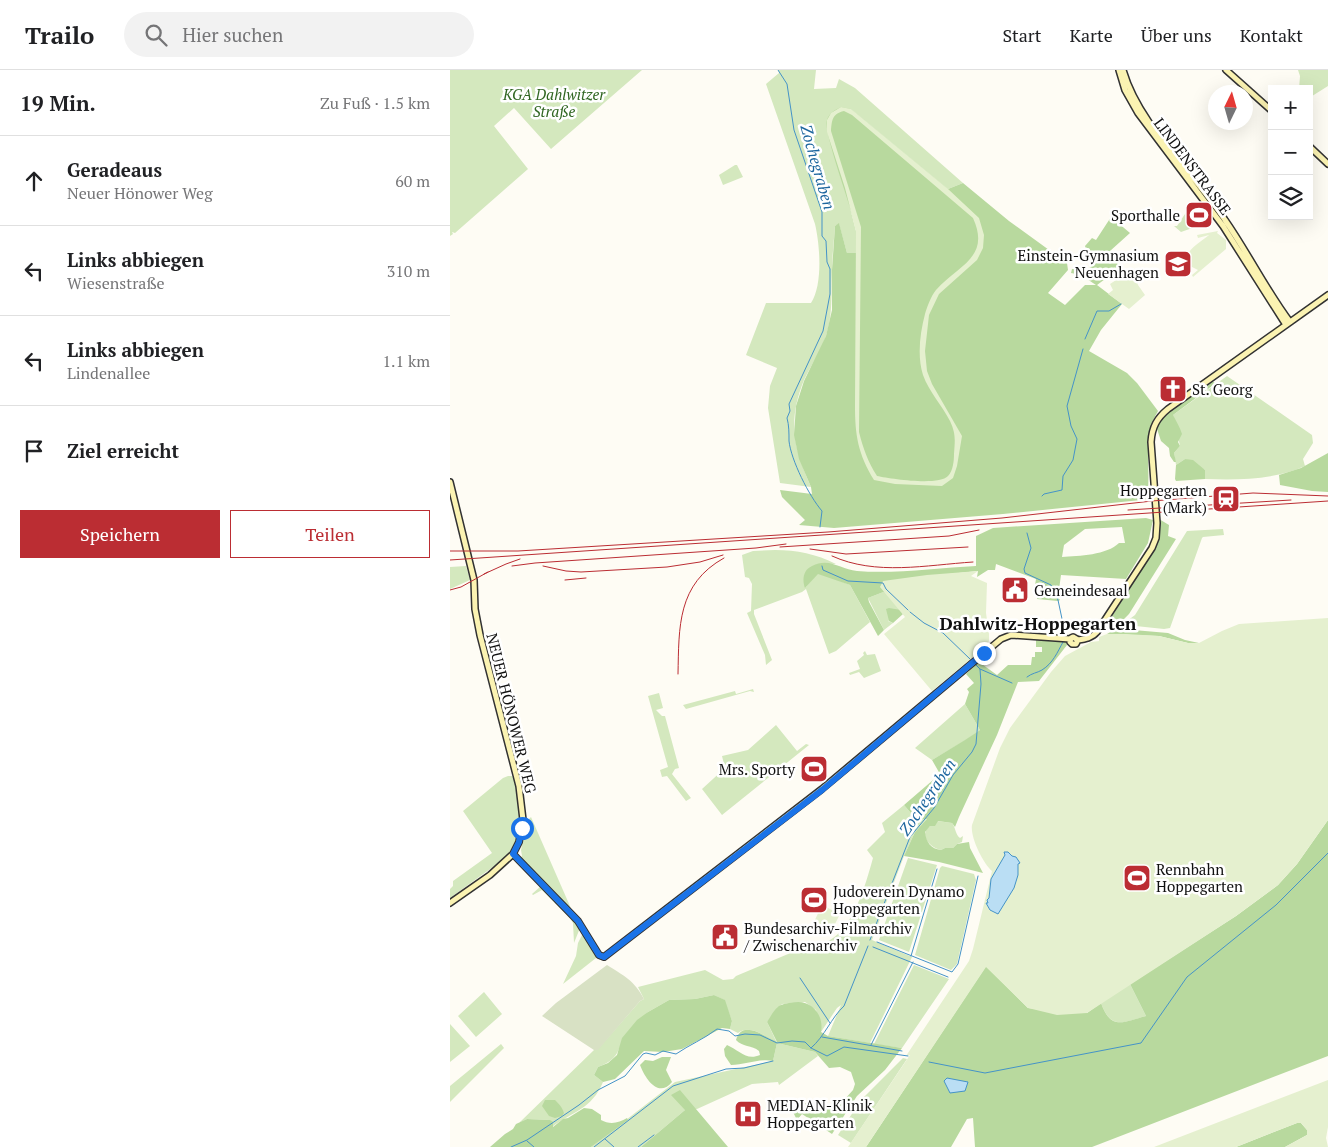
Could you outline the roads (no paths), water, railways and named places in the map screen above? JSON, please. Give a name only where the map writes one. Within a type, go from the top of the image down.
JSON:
[{"type":"street","name":"LINDENSTRASSE","points":[[1119,70],[1125,90],[1136,110],[1223,226],[1288,324]]},
{"type":"street","name":"LINDENSTRASSE","points":[[1123,70],[1129,89],[1141,110],[1226,220],[1288,324]]},
{"type":"street","points":[[1226,70],[1268,107]]},
{"type":"street","points":[[1313,150],[1328,164]]},
{"type":"street","points":[[513,854],[578,921],[599,955],[602,957],[606,956],[822,790],[1000,639],[1011,636],[1070,640],[1075,637],[1078,640],[1091,637],[1098,632],[1155,542],[1156,524],[1151,442],[1157,420],[1168,409],[1328,295]]},
{"type":"street","name":"NEUER HÖNOWER WEG","points":[[450,482],[474,580],[478,626],[519,786],[523,820],[521,835],[513,854],[490,875],[450,903]]},
{"type":"water","points":[[1004,852],[1008,852],[1016,857],[1020,863],[1018,864],[1018,875],[1014,888],[998,914],[990,910],[986,903],[988,903],[991,879],[1005,855]]},
{"type":"water","points":[[947,1078],[968,1082],[965,1091],[950,1093],[944,1081]]},
{"type":"waterway","name":"Zochegraben","points":[[778,70],[787,84],[794,130],[822,212],[822,236],[826,241],[827,262],[830,269],[830,294],[823,331],[789,404],[790,411],[787,418],[790,449],[793,458],[806,487],[822,511],[820,527]]},
{"type":"waterway","points":[[1085,339],[1097,311],[1109,311],[1121,304]]},
{"type":"waterway","points":[[1042,496],[1062,490],[1063,476],[1073,460],[1077,439],[1071,426],[1067,406],[1083,349]]},
{"type":"waterway","points":[[1027,533],[1031,548],[1024,569],[1025,573],[1051,585],[1058,600],[1065,633]]},
{"type":"waterway","name":"Zochegraben","points":[[822,566],[823,570],[848,581],[883,583],[886,589],[908,610]]},
{"type":"waterway","name":"Zochegraben","points":[[910,612],[924,623],[943,633],[970,659]]},
{"type":"waterway","points":[[1027,677],[1042,670],[1049,664],[1063,642]]},
{"type":"waterway","name":"Zochegraben","points":[[870,940],[910,837],[934,808],[953,775],[972,752],[976,744],[981,684],[980,669],[976,665]]},
{"type":"waterway","points":[[980,669],[1012,683]]},
{"type":"waterway","points":[[929,1062],[985,1073],[1141,1043],[1187,977],[1276,905],[1328,853]]},
{"type":"waterway","points":[[911,956],[937,869]]},
{"type":"waterway","points":[[877,942],[952,972],[958,964],[978,876]]},
{"type":"waterway","name":"Zochegraben","points":[[811,1048],[844,1006],[868,946]]},
{"type":"waterway","points":[[873,947],[948,977]]},
{"type":"waterway","points":[[871,1045],[913,962]]},
{"type":"waterway","points":[[800,978],[830,1023]]},
{"type":"waterway","points":[[511,1147],[527,1140],[598,1090],[625,1076],[643,1054],[655,1055],[663,1051],[676,1054],[717,1029],[729,1031],[735,1036],[745,1034],[760,1035],[777,1043],[805,1042],[811,1048],[827,1056],[844,1047],[908,1056]]},
{"type":"waterway","points":[[822,1037],[902,1051]]},
{"type":"waterway","points":[[594,1147],[673,1086],[726,1069],[744,1068],[773,1061]]},
{"type":"waterway","points":[[638,1147],[654,1135]]},
{"type":"waterway","points":[[605,1139],[614,1147]]},
{"type":"waterway","points":[[527,1141],[534,1147]]},
{"type":"tram line","points":[[450,551],[518,551],[828,532],[1002,518],[1152,501],[1253,493],[1328,496]]},
{"type":"tram line","points":[[1128,510],[1291,500]]},
{"type":"railway","points":[[450,560],[1328,501]]},
{"type":"railway","points":[[780,547],[949,536],[979,530]]},
{"type":"railway","points":[[512,566],[756,548],[786,544]]},
{"type":"railway","points":[[810,549],[846,554],[968,547]]},
{"type":"railway","points":[[543,566],[581,572],[667,567],[700,562],[723,555]]},
{"type":"railway","points":[[832,556],[866,566],[901,568],[973,562]]},
{"type":"railway","points":[[678,674],[681,623],[689,594],[697,580],[724,558]]},
{"type":"railway","points":[[484,574],[520,559]]},
{"type":"railway","points":[[450,590],[461,587],[488,572]]},
{"type":"railway","points":[[565,580],[586,578]]},
{"type":"place","name":"Sporthalle","points":[[1199,215]]},
{"type":"place","name":"Einstein-Gymnasium Neuenhagen","points":[[1178,264]]},
{"type":"place","name":"St. Georg","points":[[1173,389]]},
{"type":"place","name":"Hoppegarten (Mark)","points":[[1226,499]]},
{"type":"place","name":"Gemeindesaal","points":[[1015,590]]},
{"type":"place","name":"Mrs. Sporty","points":[[814,769]]},
{"type":"place","name":"Rennbahn Hoppegarten","points":[[1137,878]]},
{"type":"place","name":"Judoverein Dynamo Hoppegarten","points":[[814,900]]},
{"type":"place","name":"Bundesarchiv-Filmarchiv / Zwischenarchiv","points":[[725,937]]},
{"type":"place","name":"MEDIAN-Klinik Hoppegarten","points":[[748,1114]]},
{"type":"district","name":"Dahlwitz-Hoppegarten","points":[[1038,623]]},
{"type":"park label","name":"KGA Dahlwitzer Straße","points":[[554,102]]}]
